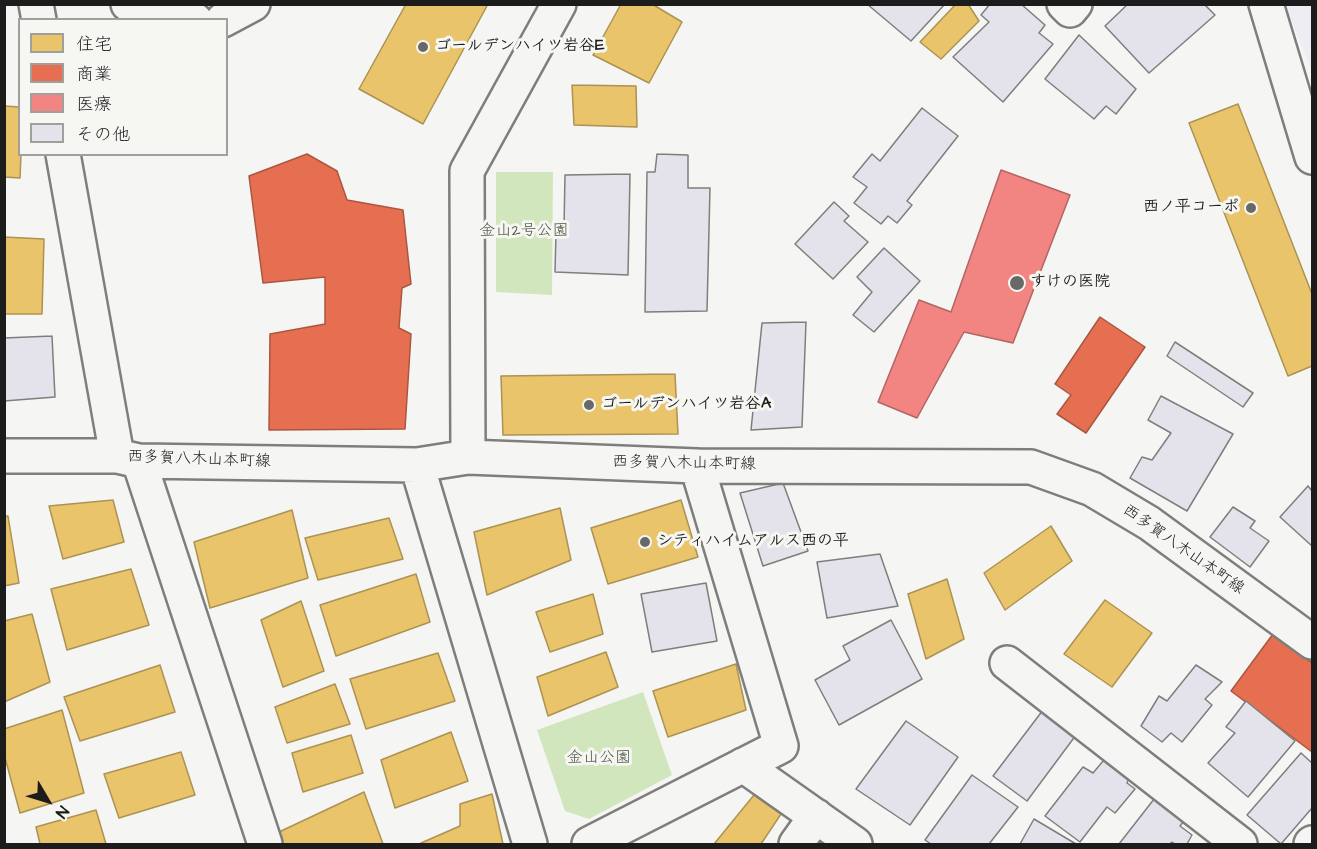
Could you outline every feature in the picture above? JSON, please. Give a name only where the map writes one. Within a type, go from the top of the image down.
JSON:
[{"type":"street","points":[[128,4],[187,18]]},
{"type":"street","points":[[227,18],[253,4]]},
{"type":"street","points":[[468,457],[467,171],[559,4]]},
{"type":"street","points":[[1064,4],[1070,10],[1075,4]]},
{"type":"street","points":[[1266,4],[1312,157]]},
{"type":"street","points":[[63,156],[128,458],[265,844]]},
{"type":"street","name":"西多賀八木山本町線","points":[[4,456],[417,465],[468,457],[697,466],[1032,467],[1092,489],[1149,523],[1312,642]]},
{"type":"street","points":[[417,465],[530,844]]},
{"type":"street","points":[[589,844],[781,746],[697,466]]},
{"type":"street","points":[[1007,663],[1240,844]]},
{"type":"street","points":[[743,765],[855,844]]},
{"type":"street","points":[[795,844],[816,816]]},
{"type":"shaded area","points":[[1285,5],[1312,5],[1312,72]]},
{"type":"green space","name":"金山2号公園","points":[[496,172],[553,172],[552,295],[496,292]]},
{"type":"green space","name":"金山公園","points":[[643,692],[672,775],[589,819],[565,811],[537,730]]},
{"type":"building: 住宅","name":"ゴールデンハイツ岩谷E","points":[[406,4],[488,4],[423,124],[359,89]]},
{"type":"building: 住宅","points":[[621,4],[652,4],[682,22],[649,83],[593,55]]},
{"type":"building: 住宅","points":[[956,4],[968,4],[979,21],[941,59],[920,42]]},
{"type":"building: 住宅","points":[[572,85],[636,86],[637,127],[574,125]]},
{"type":"building: 住宅","name":"西ノ平コーポ","points":[[1238,104],[1312,294],[1312,366],[1288,376],[1189,123]]},
{"type":"building: 住宅","points":[[4,106],[18,107],[20,178],[4,177]]},
{"type":"building: 住宅","points":[[4,237],[44,239],[42,314],[4,314]]},
{"type":"building: 住宅","name":"ゴールデンハイツ岩谷A","points":[[675,374],[678,434],[503,435],[501,376]]},
{"type":"building: 住宅","points":[[113,500],[124,542],[63,559],[49,506]]},
{"type":"building: 住宅","name":"シティハイムアルス西の平","points":[[681,500],[698,557],[608,584],[591,528]]},
{"type":"building: 住宅","points":[[560,508],[571,560],[487,595],[474,532]]},
{"type":"building: 住宅","points":[[292,510],[308,578],[210,608],[194,542]]},
{"type":"building: 住宅","points":[[4,516],[8,516],[19,583],[4,586]]},
{"type":"building: 住宅","points":[[389,518],[403,559],[318,580],[305,538]]},
{"type":"building: 住宅","points":[[1051,526],[1072,561],[1005,610],[984,573]]},
{"type":"building: 住宅","points":[[131,569],[149,625],[67,650],[51,589]]},
{"type":"building: 住宅","points":[[416,574],[430,622],[336,656],[320,605]]},
{"type":"building: 住宅","points":[[947,579],[964,639],[926,659],[908,594]]},
{"type":"building: 住宅","points":[[593,594],[603,634],[550,652],[536,612]]},
{"type":"building: 住宅","points":[[1105,600],[1152,633],[1112,687],[1064,654]]},
{"type":"building: 住宅","points":[[301,601],[324,671],[283,687],[261,620]]},
{"type":"building: 住宅","points":[[32,614],[50,682],[4,702],[4,621]]},
{"type":"building: 住宅","points":[[606,652],[618,687],[548,716],[537,677]]},
{"type":"building: 住宅","points":[[438,653],[455,701],[366,729],[350,679]]},
{"type":"building: 住宅","points":[[736,664],[746,710],[668,737],[653,691]]},
{"type":"building: 住宅","points":[[160,665],[175,712],[80,741],[64,697]]},
{"type":"building: 住宅","points":[[335,684],[350,724],[287,743],[275,707]]},
{"type":"building: 住宅","points":[[62,710],[84,793],[20,813],[4,754],[4,729]]},
{"type":"building: 住宅","points":[[451,732],[468,781],[395,808],[381,760]]},
{"type":"building: 住宅","points":[[351,735],[363,773],[303,792],[292,753]]},
{"type":"building: 住宅","points":[[181,752],[195,795],[119,818],[104,774]]},
{"type":"building: 住宅","points":[[364,792],[383,844],[283,844],[279,832]]},
{"type":"building: 住宅","points":[[492,794],[503,844],[421,844],[460,826],[460,804]]},
{"type":"building: 住宅","points":[[754,795],[781,814],[761,844],[714,844]]},
{"type":"building: 住宅","points":[[96,810],[106,844],[40,844],[36,827]]},
{"type":"building: 商業","points":[[307,154],[337,171],[347,200],[403,210],[411,284],[402,288],[399,328],[411,334],[405,429],[269,430],[270,334],[325,324],[325,277],[263,283],[249,176]]},
{"type":"building: 商業","points":[[1100,317],[1145,347],[1086,433],[1057,414],[1071,395],[1055,384]]},
{"type":"building: 商業","points":[[1273,634],[1312,663],[1312,752],[1231,691]]},
{"type":"building: 医療","points":[[1001,170],[1070,195],[1013,343],[964,332],[917,418],[878,402],[919,300],[951,312]]},
{"type":"building: その他","points":[[867,4],[945,4],[911,41]]},
{"type":"building: その他","points":[[990,4],[1021,4],[1045,25],[1039,33],[1053,44],[1003,102],[953,57],[989,22],[981,15]]},
{"type":"building: その他","points":[[1128,4],[1204,4],[1215,15],[1149,73],[1105,26]]},
{"type":"building: その他","points":[[1079,35],[1136,89],[1116,114],[1106,106],[1094,119],[1045,79]]},
{"type":"building: その他","points":[[922,108],[958,136],[907,201],[912,205],[897,223],[888,216],[881,224],[854,203],[867,187],[853,177],[872,154],[880,161]]},
{"type":"building: その他","points":[[657,154],[688,155],[688,188],[710,188],[707,311],[645,312],[647,172],[655,172]]},
{"type":"building: その他","points":[[630,174],[628,275],[555,272],[556,233],[564,228],[565,175]]},
{"type":"building: その他","points":[[834,202],[849,216],[844,221],[868,242],[833,279],[795,244]]},
{"type":"building: その他","points":[[884,248],[920,281],[874,332],[853,315],[872,292],[857,277]]},
{"type":"building: その他","points":[[806,322],[802,427],[751,430],[762,323]]},
{"type":"building: その他","points":[[52,336],[55,397],[4,401],[4,338]]},
{"type":"building: その他","points":[[1175,342],[1253,393],[1243,407],[1167,356]]},
{"type":"building: その他","points":[[1161,396],[1233,434],[1187,511],[1130,478],[1142,457],[1152,460],[1171,433],[1148,420]]},
{"type":"building: その他","points":[[783,483],[808,551],[763,566],[740,493]]},
{"type":"building: その他","points":[[1308,486],[1312,491],[1312,546],[1280,517]]},
{"type":"building: その他","points":[[1233,507],[1255,521],[1250,528],[1269,541],[1250,567],[1210,537]]},
{"type":"building: その他","points":[[880,554],[898,606],[827,618],[817,562]]},
{"type":"building: その他","points":[[706,583],[717,641],[652,652],[641,594]]},
{"type":"building: その他","points":[[891,620],[922,679],[839,725],[815,680],[850,660],[843,646]]},
{"type":"building: その他","points":[[1196,665],[1222,682],[1205,699],[1212,705],[1182,742],[1171,733],[1162,742],[1141,726],[1159,696],[1167,701]]},
{"type":"building: その他","points":[[1246,701],[1295,741],[1248,797],[1208,763],[1235,733],[1226,727]]},
{"type":"building: その他","points":[[1043,710],[1076,735],[1027,801],[993,776]]},
{"type":"building: その他","points":[[906,721],[958,757],[910,825],[856,789]]},
{"type":"building: その他","points":[[1301,753],[1312,763],[1312,808],[1281,844],[1247,815]]},
{"type":"building: その他","points":[[1109,754],[1132,771],[1127,783],[1135,789],[1115,813],[1107,807],[1080,842],[1045,816],[1083,767],[1093,773]]},
{"type":"building: その他","points":[[972,775],[1018,807],[989,844],[931,844],[925,840]]},
{"type":"building: その他","points":[[1158,794],[1188,816],[1180,826],[1192,835],[1187,844],[1172,842],[1170,844],[1119,844]]},
{"type":"building: その他","points":[[1034,819],[1076,844],[1020,844]]},
{"type":"place","name":"ゴールデンハイツ岩谷E","points":[[423,47]]},
{"type":"place","name":"西ノ平コーポ","points":[[1251,208]]},
{"type":"place","name":"すけの医院","points":[[1017,283]]},
{"type":"place","name":"ゴールデンハイツ岩谷A","points":[[589,405]]},
{"type":"place","name":"シティハイムアルス西の平","points":[[645,542]]}]
